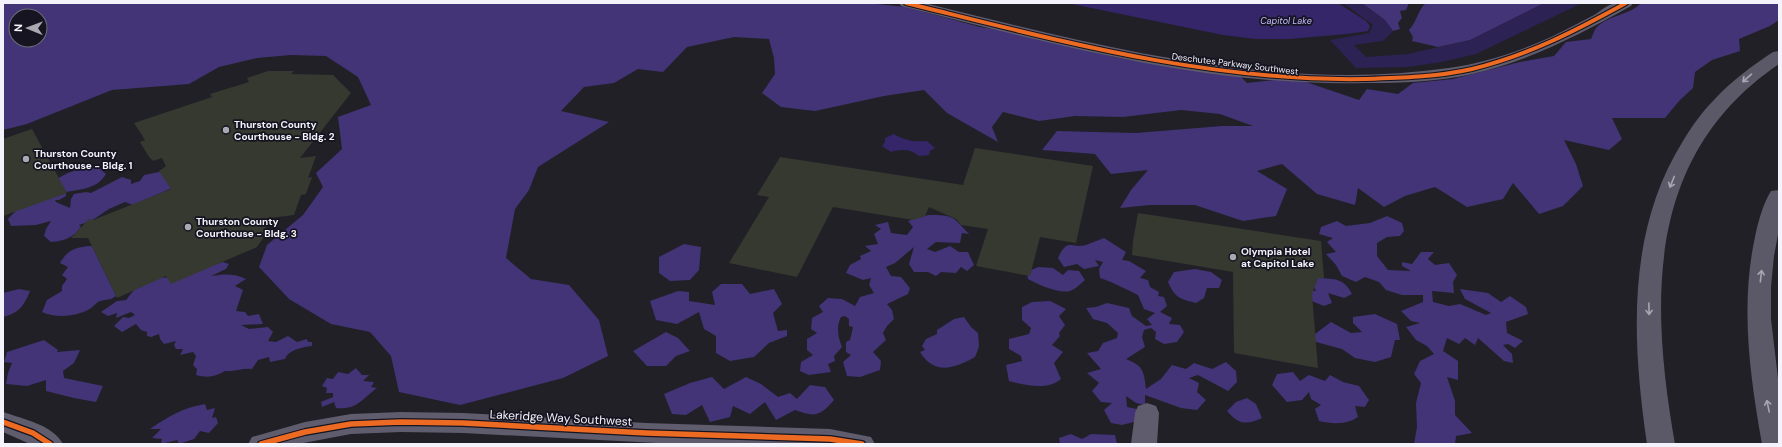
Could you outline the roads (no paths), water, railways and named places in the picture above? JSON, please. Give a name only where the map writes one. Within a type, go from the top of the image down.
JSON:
[{"type":"highway","points":[[1661,444],[1651,370],[1648,293],[1654,239],[1662,211],[1671,183],[1684,155],[1702,125],[1726,97],[1753,73],[1779,56]]},
{"type":"highway","points":[[1776,444],[1766,396],[1760,337],[1760,287],[1765,244],[1774,207],[1779,196]]},
{"type":"street","name":"Deschutes Parkway Southwest","points":[[906,3],[1162,63],[1295,80],[1364,80],[1431,76],[1481,67],[1536,49],[1626,3]]},
{"type":"street","points":[[1144,444],[1147,413]]},
{"type":"street","points":[[3,422],[33,433],[50,444]]},
{"type":"street","name":"Lakeridge Way Southwest","points":[[261,444],[305,432],[351,424],[401,422],[463,423],[645,439],[830,439],[862,444]]},
{"type":"water","name":"Capitol Lake","points":[[1067,3],[1338,3],[1366,21],[1370,26],[1368,31],[1347,34],[1289,39],[1256,39],[1223,35]]},
{"type":"water","points":[[894,134],[910,140],[927,141],[935,148],[930,151],[929,155],[919,156],[906,150],[891,152],[882,146],[885,142],[885,138]]},
{"type":"place","name":"Thurston County Courthouse - Bldg. 2","points":[[226,130]]},
{"type":"place","name":"Thurston County Courthouse - Bldg. 1","points":[[26,159]]},
{"type":"place","name":"Thurston County Courthouse - Bldg. 3","points":[[188,227]]},
{"type":"place","name":"Olympia Hotel at Capitol Lake","points":[[1233,257]]}]
